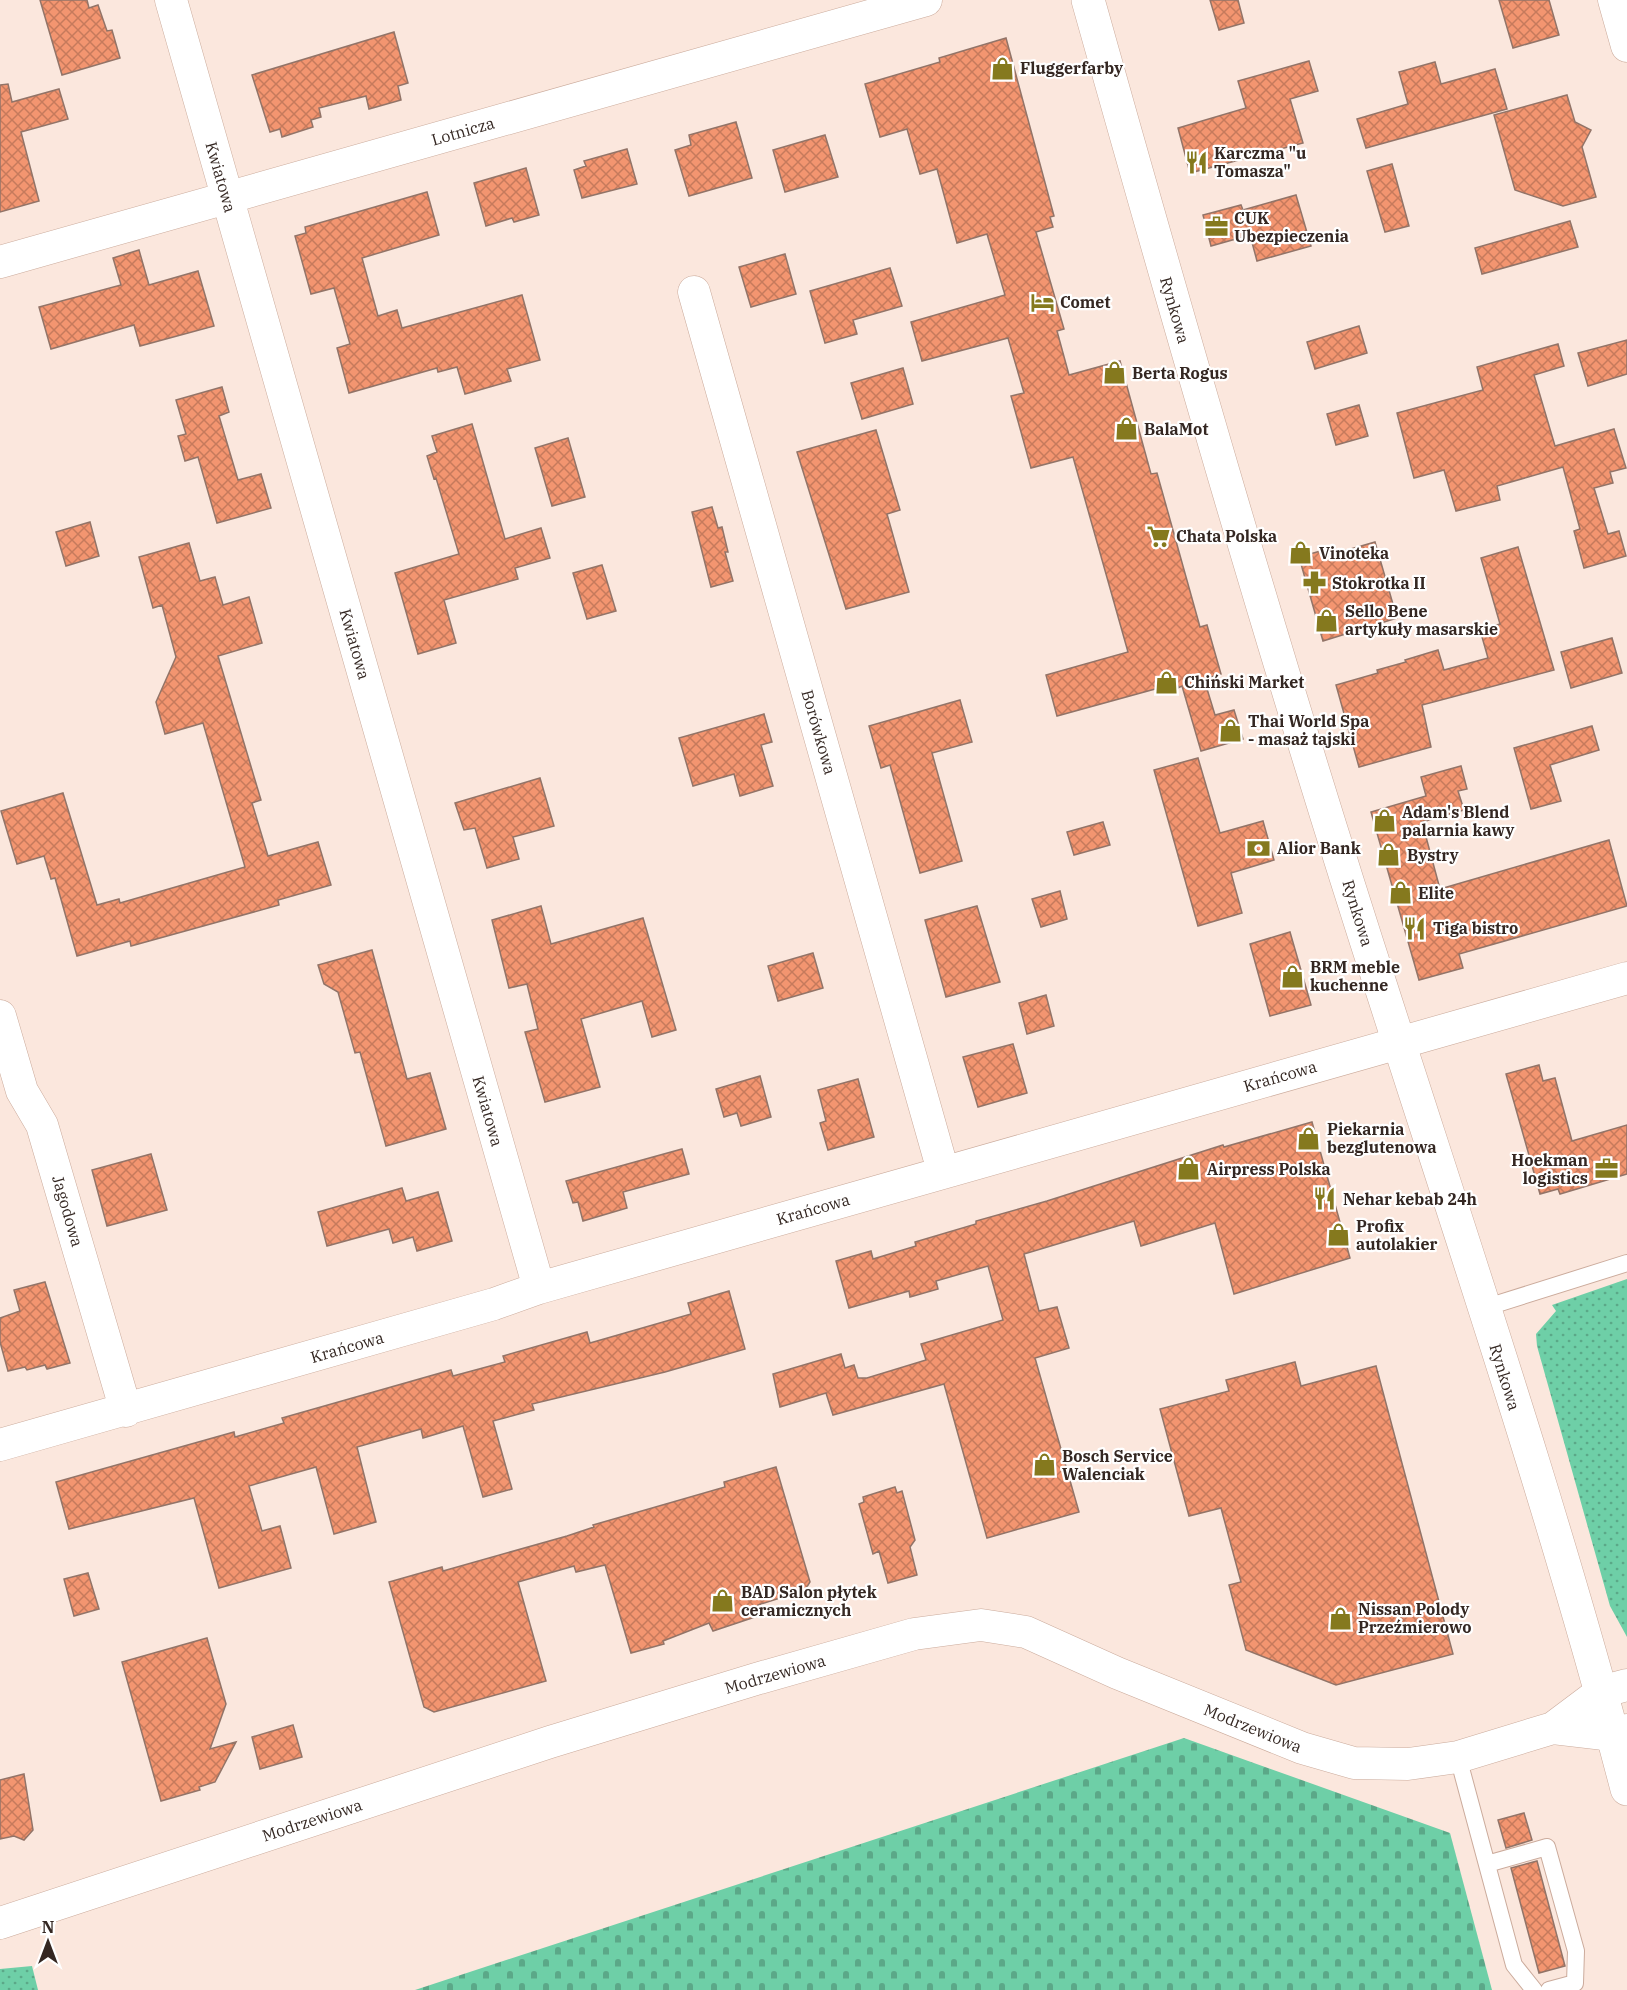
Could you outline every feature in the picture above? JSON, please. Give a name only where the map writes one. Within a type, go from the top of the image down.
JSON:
[{"type":"street","name":"Kwiatowa","points":[[171,0],[539,1288]]},
{"type":"street","name":"Lotnicza","points":[[0,262],[926,0]]},
{"type":"street","name":"Rynkowa","points":[[1088,0],[1218,458],[1286,686],[1484,1308],[1614,1688],[1627,1789]]},
{"type":"street","points":[[1614,0],[1627,46]]},
{"type":"street","name":"Borówkowa","points":[[694,292],[943,1171]]},
{"type":"street","name":"Krańcowa","points":[[0,1445],[126,1411],[943,1171],[1627,978]]},
{"type":"street","name":"Jagodowa","points":[[0,1016],[22,1091],[42,1125],[126,1411]]},
{"type":"street","name":"Modrzewiowa","points":[[0,1923],[550,1742],[756,1678],[914,1634],[981,1624],[1026,1632],[1117,1673],[1302,1748],[1354,1763],[1408,1764],[1458,1757],[1553,1728],[1614,1688]]},
{"type":"street","name":"Modrzewiowa","points":[[1553,1728],[1620,1732]]},
{"type":"lane","points":[[1484,1308],[1627,1263]]},
{"type":"lane","points":[[1458,1757],[1514,1965],[1534,1990]]},
{"type":"lane","points":[[1487,1864],[1547,1847],[1576,1951],[1575,1983],[1554,1989]]},
{"type":"green space","points":[[1627,1279],[1627,1637],[1610,1606],[1537,1346],[1536,1334],[1556,1311],[1552,1305]]},
{"type":"green space","points":[[1184,1738],[1450,1833],[1492,1990],[415,1990]]},
{"type":"green space","points":[[32,1966],[38,1990],[0,1990],[0,1969]]},
{"type":"building","points":[[40,0],[87,0],[89,8],[98,5],[107,31],[112,30],[120,58],[62,75]]},
{"type":"building","points":[[1210,0],[1238,0],[1244,23],[1219,30]]},
{"type":"building","points":[[1499,0],[1549,0],[1559,35],[1513,48]]},
{"type":"building","points":[[394,32],[408,83],[398,86],[401,100],[369,109],[366,96],[319,108],[321,117],[311,120],[313,127],[282,137],[280,129],[270,132],[252,75]]},
{"type":"building","points":[[1006,38],[1054,216],[1050,217],[1053,227],[1036,232],[1064,329],[1057,331],[1069,375],[1120,361],[1151,474],[1157,473],[1200,627],[1207,625],[1221,674],[1204,679],[1215,715],[1234,710],[1243,739],[1201,751],[1182,686],[1178,688],[1177,683],[1057,716],[1046,675],[1128,652],[1073,457],[1031,468],[1011,396],[1024,393],[1008,338],[922,361],[911,322],[1005,295],[987,234],[957,243],[937,169],[920,174],[907,129],[880,137],[865,84],[940,62],[939,58]]},
{"type":"building","points":[[1309,61],[1318,91],[1290,99],[1303,143],[1190,173],[1178,128],[1246,108],[1238,81]]},
{"type":"building","points":[[1435,62],[1441,84],[1495,69],[1507,109],[1366,148],[1357,119],[1408,104],[1399,72]]},
{"type":"building","points":[[8,84],[12,102],[59,89],[68,119],[21,132],[39,201],[0,212],[0,85]]},
{"type":"building","points":[[1567,95],[1575,122],[1591,130],[1582,147],[1596,197],[1563,206],[1515,190],[1494,115]]},
{"type":"building","points":[[736,122],[752,178],[689,196],[675,150],[691,145],[689,135]]},
{"type":"building","points":[[825,135],[838,177],[785,192],[773,150]]},
{"type":"building","points":[[627,149],[637,184],[582,198],[574,170],[586,166],[584,161]]},
{"type":"building","points":[[1392,164],[1409,226],[1385,232],[1367,171]]},
{"type":"building","points":[[526,168],[539,215],[514,222],[512,218],[486,226],[474,183]]},
{"type":"building","points":[[427,192],[439,235],[362,258],[378,316],[397,310],[402,328],[522,295],[540,360],[507,369],[511,381],[465,394],[457,367],[438,372],[437,368],[349,393],[337,348],[350,344],[334,288],[311,294],[295,236],[306,233],[305,227]]},
{"type":"building","points":[[1296,195],[1311,246],[1257,261],[1250,235],[1211,246],[1203,215],[1241,205],[1243,210]]},
{"type":"building","points":[[1570,221],[1578,247],[1482,274],[1475,248]]},
{"type":"building","points":[[139,250],[149,285],[198,271],[214,326],[140,346],[134,325],[51,349],[39,307],[121,285],[113,258]]},
{"type":"building","points":[[785,254],[796,294],[751,307],[739,267]]},
{"type":"building","points":[[890,268],[902,306],[853,320],[857,334],[825,343],[810,291]]},
{"type":"building","points":[[1359,326],[1367,353],[1315,369],[1307,342]]},
{"type":"building","points":[[1627,340],[1627,374],[1588,386],[1578,353]]},
{"type":"building","points":[[1558,344],[1564,366],[1534,375],[1555,446],[1614,429],[1626,468],[1610,472],[1613,483],[1594,488],[1608,534],[1619,531],[1626,556],[1584,568],[1574,531],[1580,529],[1563,467],[1497,486],[1500,500],[1456,511],[1444,470],[1414,478],[1397,413],[1483,390],[1477,367]]},
{"type":"building","points":[[903,368],[913,404],[862,419],[851,383]]},
{"type":"building","points":[[222,387],[229,412],[219,416],[238,480],[261,474],[271,508],[217,523],[198,457],[185,461],[178,436],[186,434],[176,400]]},
{"type":"building","points":[[1359,405],[1368,436],[1336,445],[1327,414]]},
{"type":"building","points":[[472,424],[505,539],[541,528],[550,558],[515,568],[518,579],[444,600],[456,643],[418,654],[395,573],[459,554],[427,456],[437,452],[432,436]]},
{"type":"building","points":[[876,430],[900,510],[887,514],[909,592],[846,609],[797,452]]},
{"type":"building","points":[[568,438],[585,497],[552,506],[535,448]]},
{"type":"building","points":[[712,507],[718,528],[722,527],[728,552],[725,552],[733,581],[711,587],[692,512]]},
{"type":"building","points":[[90,522],[99,556],[66,566],[56,532]]},
{"type":"building","points":[[1375,542],[1397,618],[1323,641],[1299,557],[1335,547],[1337,553]]},
{"type":"building","points":[[189,543],[200,581],[215,577],[223,605],[249,597],[262,643],[218,656],[261,800],[252,803],[268,856],[318,842],[331,885],[278,900],[279,905],[131,946],[130,941],[77,956],[55,878],[51,879],[44,856],[17,864],[1,811],[63,793],[97,905],[119,899],[120,903],[245,867],[203,723],[165,734],[156,702],[176,657],[162,605],[153,608],[139,557]]},
{"type":"building","points":[[1518,547],[1554,670],[1422,705],[1431,747],[1359,767],[1336,685],[1378,673],[1377,670],[1438,650],[1444,670],[1488,658],[1480,630],[1500,624],[1481,558]]},
{"type":"building","points":[[602,565],[616,611],[587,619],[573,573]]},
{"type":"building","points":[[1612,638],[1622,673],[1571,688],[1561,652]]},
{"type":"building","points":[[960,700],[972,742],[932,753],[962,861],[920,873],[890,765],[881,768],[869,726]]},
{"type":"building","points":[[764,714],[772,742],[761,745],[773,786],[740,796],[734,774],[693,786],[679,738]]},
{"type":"building","points":[[1592,726],[1599,750],[1550,765],[1561,801],[1531,809],[1514,748]]},
{"type":"building","points":[[1198,758],[1220,833],[1263,821],[1274,860],[1231,873],[1242,913],[1198,926],[1154,770]]},
{"type":"building","points":[[1461,766],[1467,789],[1458,791],[1464,810],[1422,822],[1440,889],[1609,840],[1627,906],[1459,954],[1463,968],[1419,980],[1371,812],[1426,796],[1421,777]]},
{"type":"building","points":[[540,778],[554,826],[513,837],[519,859],[487,868],[475,828],[464,830],[455,803]]},
{"type":"building","points":[[1103,822],[1110,845],[1074,855],[1067,832]]},
{"type":"building","points":[[1060,891],[1067,919],[1041,927],[1032,899]]},
{"type":"building","points":[[541,906],[551,944],[643,918],[676,1030],[652,1037],[642,1001],[581,1019],[600,1087],[545,1102],[525,1032],[538,1029],[527,984],[509,988],[492,920]]},
{"type":"building","points":[[977,906],[1000,982],[946,997],[925,920]]},
{"type":"building","points":[[1290,932],[1311,1005],[1270,1016],[1250,944]]},
{"type":"building","points":[[372,950],[407,1079],[430,1073],[446,1129],[386,1146],[360,1052],[355,1053],[338,992],[324,984],[318,965]]},
{"type":"building","points":[[813,953],[823,988],[778,1001],[768,966]]},
{"type":"building","points":[[1046,995],[1054,1026],[1027,1034],[1019,1003]]},
{"type":"building","points":[[1013,1044],[1027,1093],[978,1107],[963,1057]]},
{"type":"building","points":[[1539,1065],[1543,1081],[1555,1078],[1572,1141],[1627,1125],[1627,1174],[1560,1194],[1558,1189],[1540,1194],[1506,1074]]},
{"type":"building","points":[[760,1076],[771,1117],[741,1126],[737,1113],[724,1117],[716,1089]]},
{"type":"building","points":[[858,1079],[874,1137],[828,1150],[820,1123],[826,1121],[818,1090]]},
{"type":"building","points":[[1312,1122],[1350,1258],[1234,1294],[1215,1223],[1141,1246],[1134,1221],[1024,1254],[1039,1311],[1057,1307],[1069,1348],[1035,1358],[1079,1512],[987,1538],[944,1384],[833,1415],[826,1393],[780,1407],[773,1374],[841,1354],[845,1368],[854,1365],[858,1378],[867,1378],[926,1360],[921,1344],[1003,1320],[988,1266],[936,1281],[938,1289],[910,1297],[909,1291],[849,1308],[836,1261],[871,1251],[873,1259],[916,1246],[915,1242],[976,1224],[976,1221],[1223,1145],[1224,1147]]},
{"type":"building","points":[[682,1149],[689,1174],[623,1192],[627,1208],[583,1221],[578,1202],[573,1203],[566,1181]]},
{"type":"building","points":[[151,1154],[167,1210],[107,1226],[92,1170]]},
{"type":"building","points":[[402,1188],[406,1201],[438,1192],[452,1241],[417,1251],[413,1237],[393,1243],[389,1229],[327,1246],[318,1212]]},
{"type":"building","points":[[45,1282],[70,1363],[47,1369],[45,1365],[27,1370],[25,1367],[8,1371],[0,1342],[0,1318],[20,1311],[14,1290]]},
{"type":"building","points":[[729,1291],[745,1349],[665,1372],[532,1404],[534,1410],[493,1421],[512,1489],[483,1497],[463,1426],[423,1438],[421,1429],[357,1447],[376,1522],[334,1534],[316,1467],[249,1486],[262,1531],[280,1526],[291,1568],[219,1588],[194,1498],[69,1529],[56,1482],[234,1432],[235,1437],[284,1423],[282,1418],[451,1370],[453,1376],[505,1362],[503,1356],[587,1332],[590,1343],[691,1314],[688,1303]]},
{"type":"building","points":[[1295,1362],[1301,1386],[1376,1366],[1453,1654],[1336,1685],[1246,1650],[1229,1585],[1241,1582],[1221,1508],[1189,1516],[1160,1409],[1229,1391],[1226,1380]]},
{"type":"building","points":[[776,1467],[810,1582],[805,1590],[758,1605],[761,1615],[713,1631],[709,1623],[663,1641],[664,1644],[631,1653],[605,1565],[576,1572],[574,1566],[518,1582],[546,1681],[434,1712],[424,1707],[389,1582],[442,1567],[443,1571],[567,1536],[594,1527],[593,1525],[725,1487],[724,1482]]},
{"type":"building","points":[[895,1487],[897,1493],[902,1491],[915,1540],[910,1547],[917,1575],[888,1583],[879,1551],[873,1554],[859,1504],[864,1502],[863,1497]]},
{"type":"building","points":[[88,1573],[99,1609],[74,1616],[64,1579]]},
{"type":"building","points":[[207,1638],[226,1704],[210,1749],[236,1742],[215,1782],[199,1787],[200,1790],[161,1801],[122,1662]]},
{"type":"building","points":[[293,1725],[302,1757],[260,1769],[252,1737]]},
{"type":"building","points":[[24,1774],[33,1830],[24,1840],[14,1836],[0,1839],[0,1780]]},
{"type":"building","points":[[1524,1813],[1532,1840],[1506,1848],[1498,1820]]},
{"type":"building","points":[[1537,1861],[1565,1966],[1539,1973],[1511,1868]]},
{"type":"place","name":"Fluggerfarby","points":[[1002,68]]},
{"type":"place","name":"Karczma \"u Tomasza\"","points":[[1196,162]]},
{"type":"place","name":"CUK Ubezpieczenia","points":[[1216,227]]},
{"type":"place","name":"Comet","points":[[1042,302]]},
{"type":"place","name":"Berta Rogus","points":[[1114,373]]},
{"type":"place","name":"BalaMot","points":[[1126,429]]},
{"type":"place","name":"Chata Polska","points":[[1158,536]]},
{"type":"place","name":"Vinoteka","points":[[1301,553]]},
{"type":"place","name":"Stokrotka II","points":[[1314,583]]},
{"type":"place","name":"Sello Bene artykuły masarskie","points":[[1327,620]]},
{"type":"place","name":"Chiński Market","points":[[1166,682]]},
{"type":"place","name":"Thai World Spa - masaż tajski","points":[[1230,730]]},
{"type":"place","name":"Adam's Blend palarnia kawy","points":[[1384,821]]},
{"type":"place","name":"Alior Bank","points":[[1259,848]]},
{"type":"place","name":"Bystry","points":[[1389,855]]},
{"type":"place","name":"Elite","points":[[1400,893]]},
{"type":"place","name":"Tiga bistro","points":[[1415,928]]},
{"type":"place","name":"BRM meble kuchenne","points":[[1292,976]]},
{"type":"place","name":"Piekarnia bezglutenowa","points":[[1309,1138]]},
{"type":"place","name":"Airpress Polska","points":[[1189,1169]]},
{"type":"place","name":"Hoekman logistics","points":[[1606,1169]]},
{"type":"place","name":"Nehar kebab 24h","points":[[1325,1199]]},
{"type":"place","name":"Profix autolakier","points":[[1338,1235]]},
{"type":"place","name":"Bosch Service Walenciak","points":[[1044,1465]]},
{"type":"place","name":"BAD Salon płytek ceramicznych","points":[[723,1601]]},
{"type":"place","name":"Nissan Polody Przeźmierowo","points":[[1340,1618]]}]
